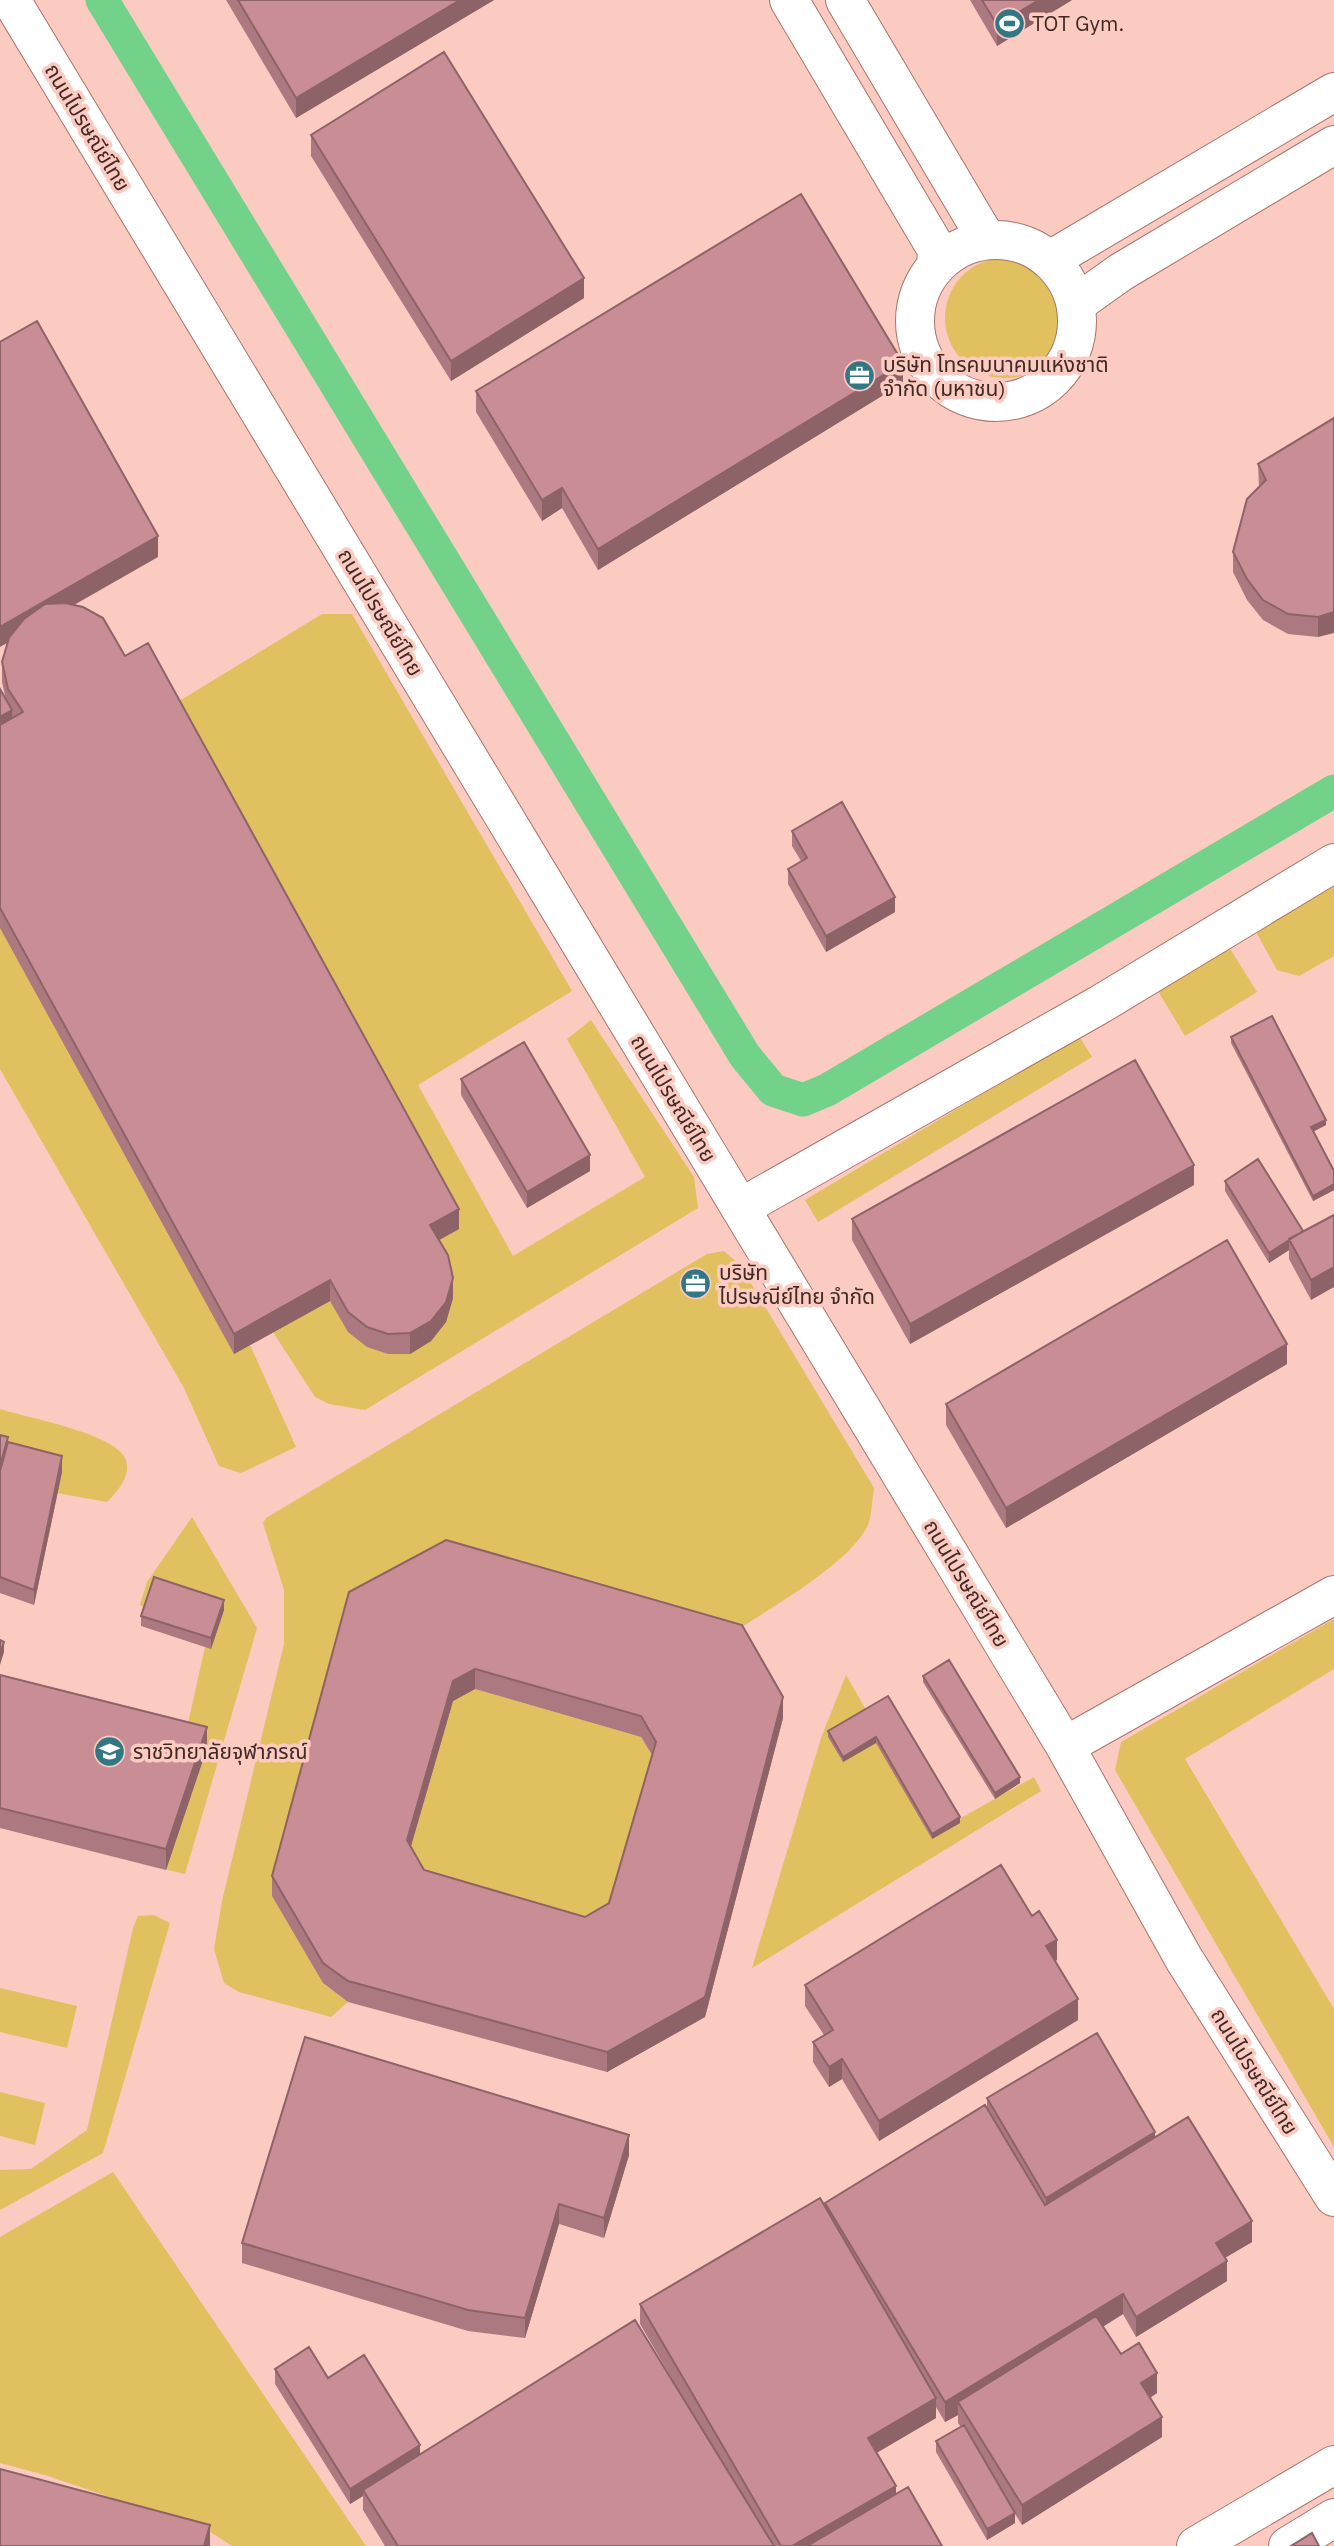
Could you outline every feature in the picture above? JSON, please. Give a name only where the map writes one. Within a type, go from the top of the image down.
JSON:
[{"type":"street","name":"ถนนไปรษณีย์ไทย","points":[[11,0],[1065,1746],[1184,1959],[1334,2197]]},
{"type":"street","points":[[789,0],[937,250],[936,266]]},
{"type":"street","points":[[845,0],[981,230],[989,239]]},
{"type":"street","points":[[1050,260],[1334,92]]},
{"type":"street","points":[[1076,304],[1121,272],[1334,145]]},
{"type":"street","points":[[989,239],[1022,243],[1050,260],[1067,280],[1076,304],[1076,338],[1061,369],[1054,377],[1038,391],[1007,402],[974,400],[945,384],[924,359],[915,327],[919,294],[936,266],[961,248],[989,239]]},
{"type":"street","points":[[740,1208],[1099,1005],[1334,863]]},
{"type":"street","points":[[1065,1746],[1334,1595]]},
{"type":"street","points":[[1196,2546],[1334,2465]]},
{"type":"street","points":[[1288,2546],[1334,2518]]},
{"type":"shaded area","points":[[1005,258],[1028,262],[1048,275],[1061,295],[1065,318],[1061,341],[1048,361],[1028,374],[1005,378],[982,374],[962,361],[949,341],[945,318],[949,295],[962,275],[982,262]]},
{"type":"shaded area","points":[[322,614],[352,614],[572,991],[418,1085],[513,1256],[645,1177],[567,1039],[591,1020],[694,1177],[698,1208],[365,1410],[329,1404],[315,1397],[273,1332],[458,1229],[176,703]]},
{"type":"shaded area","points":[[1334,884],[1334,956],[1299,976],[1277,970],[1255,930]]},
{"type":"shaded area","points":[[0,921],[250,1345],[296,1447],[241,1473],[219,1466],[184,1388],[0,1069]]},
{"type":"shaded area","points":[[1229,947],[1257,992],[1185,1036],[1158,991]]},
{"type":"shaded area","points":[[1079,1036],[1092,1057],[818,1222],[805,1200]]},
{"type":"shaded area","points":[[724,1251],[740,1265],[874,1488],[868,1525],[858,1540],[843,1556],[803,1588],[723,1639],[446,1560],[323,1983],[348,2002],[331,2017],[239,1992],[224,1983],[214,1949],[222,1901],[284,1644],[284,1590],[263,1523],[266,1518],[707,1254]]},
{"type":"shaded area","points":[[0,1409],[84,1433],[114,1447],[126,1461],[126,1474],[120,1487],[107,1502],[57,1493],[0,1455]]},
{"type":"shaded area","points":[[192,1517],[257,1628],[185,1874],[156,1867],[207,1638],[140,1605],[147,1582]]},
{"type":"shaded area","points":[[1334,1619],[1334,1669],[1185,1759],[1334,2009],[1334,2147],[1115,1770],[1121,1742]]},
{"type":"shaded area","points":[[846,1675],[936,1832],[1034,1777],[1041,1791],[752,1968],[821,1738]]},
{"type":"shaded area","points":[[475,1689],[641,1737],[656,1762],[609,1924],[424,1891],[407,1860],[453,1701]]},
{"type":"shaded area","points":[[154,1915],[170,1923],[103,2153],[0,2210],[0,2170],[31,2169],[87,2130],[133,1928],[138,1916]]},
{"type":"shaded area","points":[[0,1988],[77,2006],[67,2048],[0,2032]]},
{"type":"shaded area","points":[[0,2092],[45,2103],[35,2145],[0,2136]]},
{"type":"shaded area","points":[[113,2172],[366,2546],[232,2546],[209,2531],[45,2475],[0,2463],[0,2237]]},
{"type":"building","points":[[238,0],[460,0],[296,98]]},
{"type":"building","points":[[982,0],[1039,0],[997,25]]},
{"type":"building","points":[[444,52],[584,278],[451,361],[311,135]]},
{"type":"building","points":[[801,194],[903,363],[598,549],[562,488],[542,500],[476,391]]},
{"type":"building","points":[[37,321],[158,536],[0,627],[0,342]]},
{"type":"building","points":[[1334,418],[1334,612],[1318,617],[1288,614],[1263,600],[1247,579],[1233,552],[1247,499],[1266,480],[1258,464]]},
{"type":"building","points":[[65,603],[83,607],[103,618],[125,656],[148,643],[459,1209],[430,1225],[448,1255],[453,1278],[446,1302],[431,1321],[410,1333],[388,1334],[367,1327],[348,1312],[330,1280],[234,1334],[0,908],[0,725],[23,712],[8,689],[2,662],[9,638],[24,619],[45,604]]},
{"type":"building","points":[[0,689],[12,710],[0,717]]},
{"type":"building","points":[[842,802],[895,897],[826,936],[788,869],[807,858],[792,831]]},
{"type":"building","points":[[1272,1016],[1326,1120],[1311,1127],[1334,1171],[1334,1184],[1313,1196],[1231,1037]]},
{"type":"building","points":[[524,1042],[590,1155],[527,1192],[461,1079]]},
{"type":"building","points":[[1135,1060],[1194,1165],[910,1324],[852,1219]]},
{"type":"building","points":[[1258,1159],[1303,1231],[1269,1253],[1225,1181]]},
{"type":"building","points":[[1334,1215],[1334,1267],[1311,1280],[1289,1239]]},
{"type":"building","points":[[1227,1240],[1287,1344],[1006,1508],[946,1404]]},
{"type":"building","points":[[0,1435],[8,1437],[0,1466]]},
{"type":"building","points":[[8,1442],[62,1456],[34,1590],[0,1577],[0,1471]]},
{"type":"building","points":[[446,1540],[742,1625],[783,1697],[705,1997],[607,2052],[348,1981],[323,1963],[272,1876],[349,1592]],"holes":[[[475,1669],[641,1716],[656,1742],[609,1903],[585,1917],[424,1870],[407,1840],[453,1681]]]},
{"type":"building","points":[[154,1577],[224,1600],[211,1638],[141,1616]]},
{"type":"building","points":[[949,1660],[1020,1777],[995,1793],[923,1676]]},
{"type":"building","points":[[0,1675],[207,1727],[166,1849],[0,1808]]},
{"type":"building","points":[[888,1696],[960,1817],[932,1834],[876,1737],[843,1757],[828,1731]]},
{"type":"building","points":[[1001,1865],[1032,1916],[1039,1911],[1057,1940],[1046,1946],[1078,1999],[879,2121],[842,2059],[829,2067],[813,2042],[833,2030],[805,1985]]},
{"type":"building","points":[[1097,2033],[1155,2132],[1046,2198],[987,2098]]},
{"type":"building","points":[[305,2037],[629,2135],[604,2218],[559,2204],[525,2318],[468,2310],[242,2243]]},
{"type":"building","points":[[985,2105],[1045,2205],[1188,2117],[1252,2221],[1216,2243],[1227,2261],[1136,2317],[1123,2294],[945,2402],[825,2203]]},
{"type":"building","points":[[820,2198],[936,2398],[868,2438],[896,2486],[792,2546],[781,2546],[640,2304]]},
{"type":"building","points":[[1096,2316],[1121,2354],[1139,2343],[1157,2373],[1141,2383],[1162,2417],[1022,2505],[958,2402]]},
{"type":"building","points":[[635,2320],[774,2546],[398,2546],[363,2490]]},
{"type":"building","points":[[309,2347],[328,2378],[364,2355],[420,2445],[350,2489],[275,2369]]},
{"type":"building","points":[[964,2425],[1015,2513],[987,2529],[936,2441]]},
{"type":"building","points":[[0,2469],[210,2525],[204,2546],[0,2546]]},
{"type":"building","points":[[908,2487],[942,2546],[807,2546]]},
{"type":"building","points":[[1312,2533],[1319,2546],[1291,2546]]},
{"type":"waterway","points":[[102,0],[745,1056],[773,1090],[803,1100],[827,1090],[1334,791]]},
{"type":"place","name":"TOT Gym.","points":[[1009,23]]},
{"type":"place","name":"บริษัท โทรคมนาคมแห่งชาติ จำกัด (มหาชน)","points":[[860,376]]},
{"type":"place","name":"บริษัท ไปรษณีย์ไทย จำกัด","points":[[696,1284]]},
{"type":"place","name":"ราชวิทยาลัยจุฬาภรณ์","points":[[110,1751]]}]
